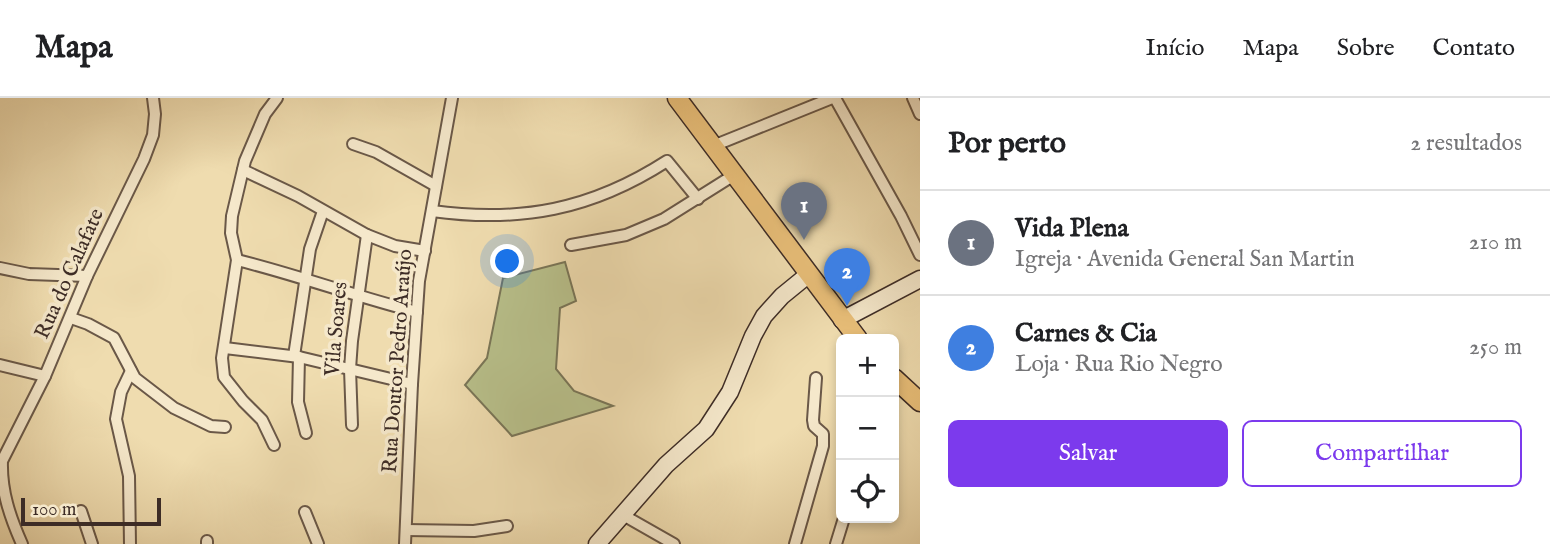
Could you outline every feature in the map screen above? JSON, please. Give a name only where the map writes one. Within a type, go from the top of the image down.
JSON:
[{"type":"main road","points":[[677,98],[854,334]]},
{"type":"main road","points":[[899,383],[920,402]]},
{"type":"street","name":"Rua do Calafate","points":[[1,461],[45,376],[87,276],[153,135],[153,98]]},
{"type":"street","points":[[274,445],[262,420],[224,377],[222,358],[237,260],[231,226],[243,170],[263,119],[276,98]]},
{"type":"street","name":"Rua Doutor Pedro Araújo","points":[[405,544],[419,281],[452,98]]},
{"type":"street","points":[[713,146],[834,98],[920,255]]},
{"type":"street","points":[[913,98],[920,114]]},
{"type":"street","points":[[353,144],[394,161],[436,186]]},
{"type":"street","points":[[432,211],[485,216],[550,211],[611,191],[667,161],[698,199]]},
{"type":"street","points":[[243,170],[298,196],[367,235],[396,246],[425,251]]},
{"type":"street","points":[[571,245],[626,235],[664,219],[734,175]]},
{"type":"street","points":[[306,433],[298,402],[296,357],[310,249],[323,211]]},
{"type":"street","name":"Vila Soares","points":[[352,425],[350,369],[357,297],[367,235]]},
{"type":"street","points":[[237,260],[357,297],[417,312]]},
{"type":"street","points":[[0,268],[29,274],[87,276]]},
{"type":"street","points":[[597,544],[666,466],[706,429],[730,392],[764,316],[782,296],[809,274]]},
{"type":"street","points":[[842,320],[920,279]]},
{"type":"street","points":[[71,318],[114,338],[137,380],[174,408],[211,426],[225,427]]},
{"type":"street","points":[[225,348],[296,357],[412,384]]},
{"type":"street","points":[[0,365],[45,376]]},
{"type":"street","points":[[130,544],[127,463],[116,419],[121,392],[131,372]]},
{"type":"street","points":[[795,544],[824,441],[823,434],[814,426],[813,420],[816,378]]},
{"type":"street","points":[[1,461],[7,505],[22,544]]},
{"type":"street","points":[[80,511],[92,544]]},
{"type":"street","points":[[305,512],[318,544]]},
{"type":"street","points":[[623,516],[674,544]]},
{"type":"street","points":[[836,544],[842,523]]},
{"type":"street","points":[[406,530],[474,531],[507,526]]},
{"type":"green space","points":[[565,262],[576,301],[560,308],[556,369],[574,391],[613,406],[512,436],[465,385],[487,358],[503,278]]},
{"type":"place","name":"Vida Plena","points":[[804,240]]},
{"type":"place","name":"Carnes & Cia","points":[[847,306]]}]
